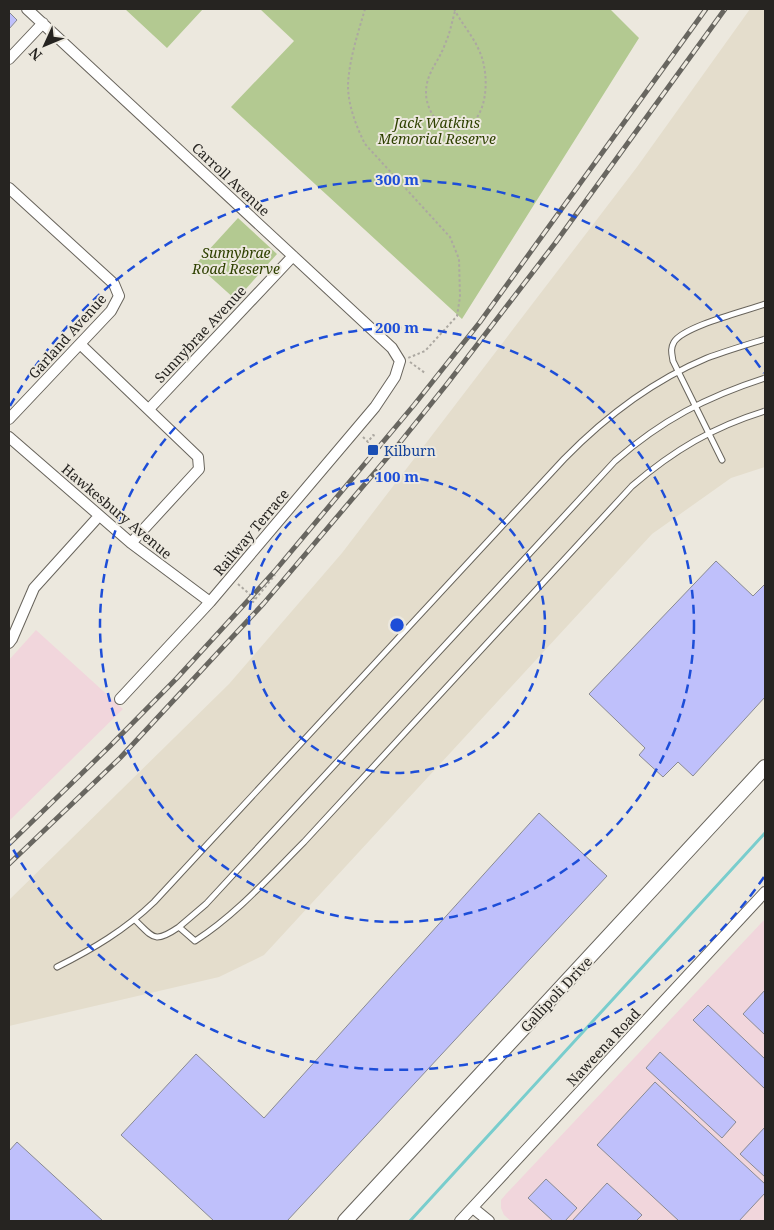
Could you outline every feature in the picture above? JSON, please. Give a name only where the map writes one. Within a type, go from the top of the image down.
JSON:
[{"type":"street","name":"Carroll Avenue","points":[[27,9],[392,348],[400,361]]},
{"type":"street","points":[[9,59],[43,23]]},
{"type":"street","name":"Garland Avenue","points":[[9,188],[114,284],[119,296],[111,311],[9,419]]},
{"type":"street","name":"Sunnybrae Avenue","points":[[149,409],[293,256]]},
{"type":"street","points":[[80,344],[198,457],[199,469],[131,543]]},
{"type":"street","name":"Railway Terrace","points":[[120,699],[210,602],[375,407],[395,377],[400,361]]},
{"type":"street","name":"Hawkesbury Avenue","points":[[9,437],[131,543],[210,602]]},
{"type":"street","points":[[9,643],[34,588],[99,516]]},
{"type":"street","name":"Gallipoli Drive","points":[[346,1221],[765,767]]},
{"type":"street","name":"Naweena Road","points":[[460,1221],[765,892]]},
{"type":"street","points":[[473,1208],[489,1221]]},
{"type":"lane","points":[[722,460],[678,372],[671,350],[677,338],[683,333],[765,304]]},
{"type":"lane","points":[[57,967],[105,942],[135,920],[169,886],[582,440],[637,396],[678,372],[708,358],[765,339]]},
{"type":"lane","points":[[135,920],[151,935],[158,938],[166,936],[178,928],[206,904],[602,474],[647,434],[695,406],[732,389],[765,378]]},
{"type":"lane","points":[[178,928],[195,941],[217,927],[233,913],[304,842],[632,486],[666,458],[708,432],[765,410]]},
{"type":"path","points":[[365,9],[352,58],[348,85],[356,127],[365,144],[450,237],[459,259],[460,297],[457,316],[425,351],[417,355]]},
{"type":"path","points":[[454,10],[476,43],[484,65],[486,86],[478,114],[464,129],[453,130],[443,126],[432,116],[426,92],[430,71],[445,46],[454,10]]},
{"type":"path","points":[[400,361],[411,362],[425,373]]},
{"type":"path","points":[[355,430],[368,442],[373,435],[375,436]]},
{"type":"path","points":[[231,577],[254,598],[253,602],[275,575]]},
{"type":"shaded area","points":[[750,9],[765,9],[765,467],[731,478],[652,534],[264,955],[219,977],[9,1026],[9,900],[229,684],[342,553],[637,167]]},
{"type":"shaded area","points":[[36,630],[123,709],[9,821],[9,660]]},
{"type":"shaded area","points":[[765,919],[765,1221],[511,1221],[504,1215],[501,1208],[501,1200],[506,1194]]},
{"type":"green space","points":[[125,9],[203,9],[167,48]]},
{"type":"green space","name":"Jack Watkins Memorial Reserve","points":[[260,9],[610,9],[639,38],[462,319],[231,107],[294,41]]},
{"type":"green space","name":"Sunnybrae Road Reserve","points":[[238,218],[277,254],[236,300],[196,264]]},
{"type":"building","points":[[9,12],[17,20],[9,29]]},
{"type":"building","points":[[716,561],[753,596],[764,585],[765,587],[765,697],[693,776],[678,762],[663,777],[639,755],[645,748],[589,694]]},
{"type":"building","points":[[539,813],[607,876],[287,1221],[214,1221],[121,1135],[196,1054],[264,1118]]},
{"type":"building","points":[[765,990],[765,1035],[743,1014]]},
{"type":"building","points":[[708,1005],[765,1059],[765,1089],[693,1020]]},
{"type":"building","points":[[660,1052],[736,1122],[722,1138],[646,1068]]},
{"type":"building","points":[[655,1082],[765,1184],[765,1193],[739,1221],[679,1221],[597,1145]]},
{"type":"building","points":[[765,1127],[765,1177],[740,1154]]},
{"type":"building","points":[[17,1142],[103,1221],[9,1221],[9,1151]]},
{"type":"building","points":[[546,1179],[577,1208],[565,1221],[553,1221],[528,1198]]},
{"type":"building","points":[[607,1183],[642,1215],[636,1221],[572,1221]]},
{"type":"waterway","points":[[410,1221],[765,833]]},
{"type":"railway","points":[[9,844],[177,678],[274,572],[414,405],[480,322],[706,9]]},
{"type":"railway","points":[[9,864],[120,758],[264,603],[398,445],[556,242],[725,9]]},
{"type":"place","name":"Kilburn","points":[[373,450]]}]
